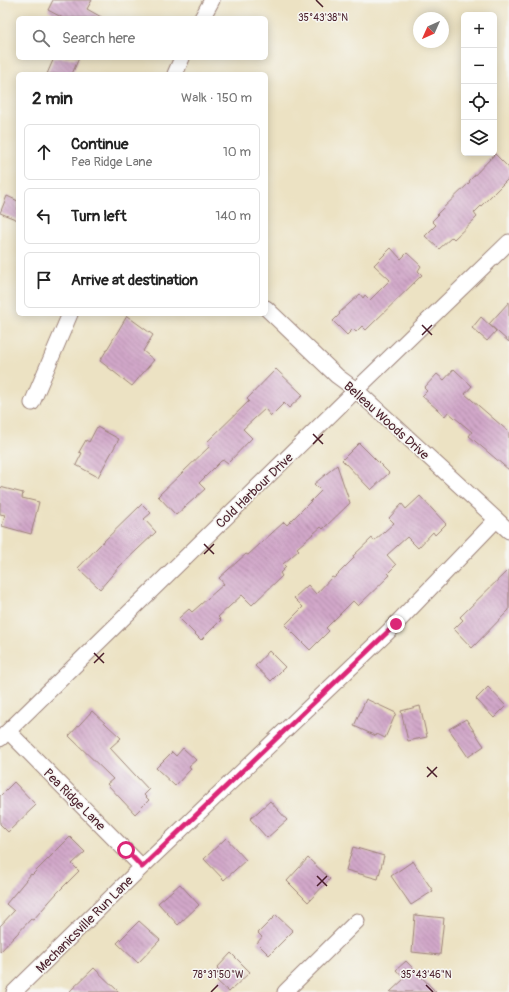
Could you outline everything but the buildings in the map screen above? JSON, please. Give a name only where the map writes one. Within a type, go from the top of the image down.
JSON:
[{"type":"street","points":[[203,16],[212,0]]},
{"type":"street","points":[[176,72],[181,60]]},
{"type":"street","name":"Cold Harbour Drive","points":[[4,735],[356,390],[508,244]]},
{"type":"street","name":"Belleau Woods Drive","points":[[268,310],[337,376],[356,390],[509,532]]},
{"type":"street","points":[[32,403],[69,316]]},
{"type":"street","name":"Mechanicsville Run Lane","points":[[14,992],[142,867],[388,632],[496,520]]},
{"type":"street","name":"Pea Ridge Lane","points":[[4,735],[142,867]]},
{"type":"street","points":[[285,992],[358,921]]},
{"type":"route","points":[[126,850],[142,867],[396,624]]}]
